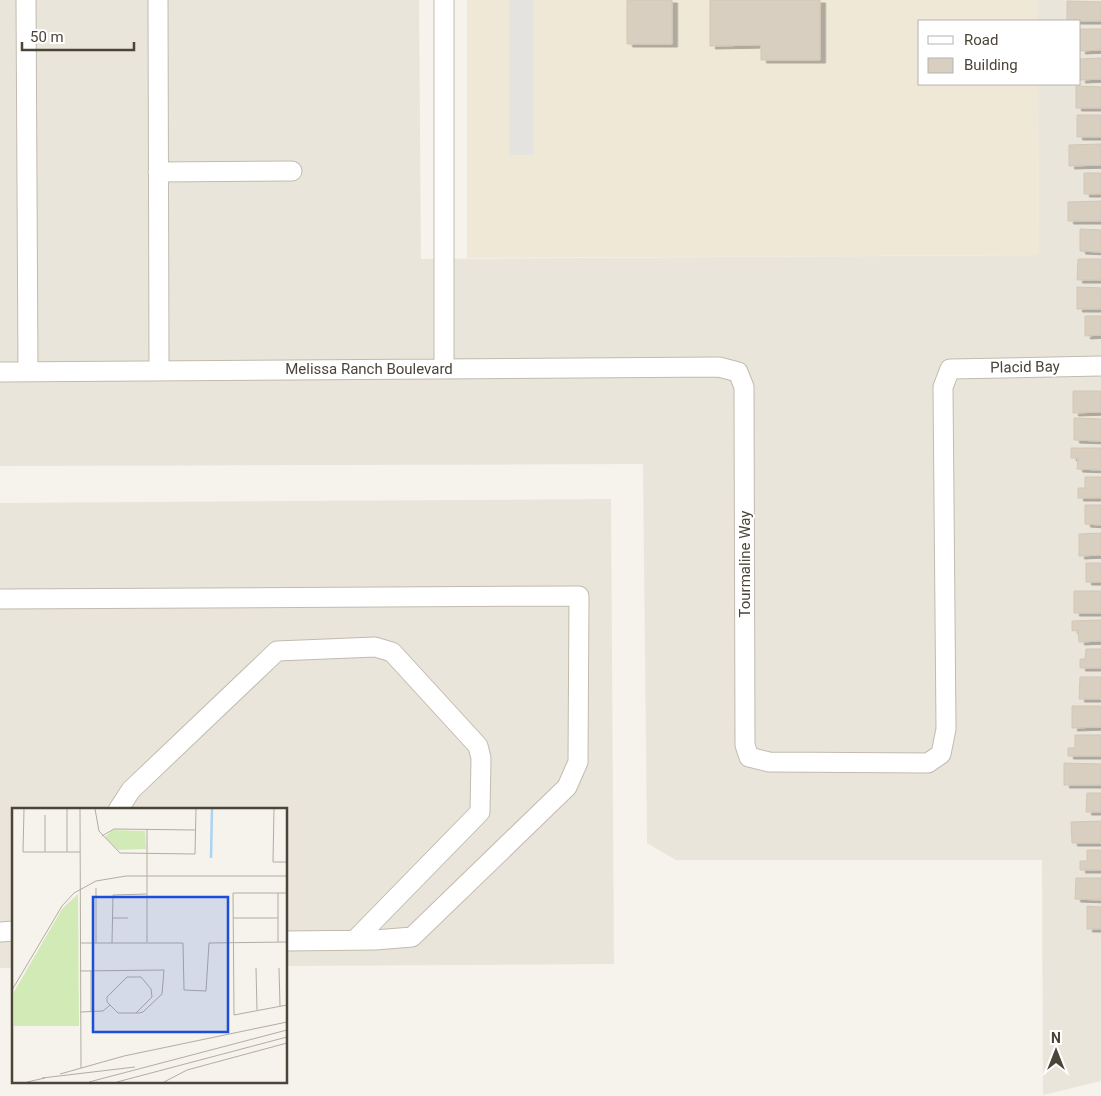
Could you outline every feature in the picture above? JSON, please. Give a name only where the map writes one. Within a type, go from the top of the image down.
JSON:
[{"type":"street","points":[[26,0],[28,372]]},
{"type":"street","points":[[158,0],[159,371]]},
{"type":"street","points":[[444,0],[444,368]]},
{"type":"street","points":[[158,172],[292,171]]},
{"type":"street","name":"Melissa Ranch Boulevard","points":[[0,372],[719,366],[738,372]]},
{"type":"street","name":"Placid Bay","points":[[749,757],[769,762],[928,763],[941,754],[946,729],[943,387],[950,369],[1101,366]]},
{"type":"street","name":"Tourmaline Way","points":[[738,372],[744,387],[745,745],[749,757]]},
{"type":"street","points":[[0,599],[578,596],[578,762],[567,787],[412,937],[288,941]]},
{"type":"street","points":[[119,808],[130,790],[277,651],[375,647],[392,652],[478,746],[481,758],[480,812],[355,940]]},
{"type":"shaded area","points":[[0,0],[419,0],[421,259],[1039,255],[1038,85],[1081,85],[1081,20],[1038,20],[1038,0],[1101,0],[1101,1081],[1043,1095],[1042,860],[676,860],[647,843],[643,464],[0,466]]},
{"type":"shaded area","points":[[467,0],[1038,0],[1038,20],[918,20],[918,85],[1038,85],[1039,255],[467,258]]},
{"type":"shaded area","points":[[509,0],[533,0],[533,155],[509,155]]},
{"type":"shaded area","points":[[611,499],[614,964],[288,966],[288,808],[12,808],[12,968],[0,968],[0,503]]},
{"type":"building","points":[[627,0],[672,0],[672,44],[627,44]]},
{"type":"building","points":[[710,0],[820,0],[820,60],[761,60],[761,45],[710,46]]},
{"type":"building","points":[[1067,1],[1101,2],[1101,21],[1067,20]]},
{"type":"building","points":[[1081,29],[1101,29],[1101,50],[1081,51]]},
{"type":"building","points":[[1101,58],[1101,79],[1081,80],[1081,59]]},
{"type":"building","points":[[1076,86],[1101,87],[1101,108],[1076,108]]},
{"type":"building","points":[[1077,115],[1101,115],[1101,137],[1077,137]]},
{"type":"building","points":[[1101,144],[1101,165],[1069,166],[1069,145]]},
{"type":"building","points":[[1084,173],[1101,173],[1101,194],[1084,194]]},
{"type":"building","points":[[1101,201],[1101,221],[1068,221],[1068,202]]},
{"type":"building","points":[[1080,229],[1101,230],[1101,252],[1080,251]]},
{"type":"building","points":[[1078,259],[1101,259],[1101,280],[1077,280]]},
{"type":"building","points":[[1077,287],[1101,288],[1101,309],[1077,309]]},
{"type":"building","points":[[1085,316],[1101,316],[1101,335],[1085,336]]},
{"type":"building","points":[[1073,391],[1101,391],[1101,412],[1073,413]]},
{"type":"building","points":[[1074,418],[1101,419],[1101,441],[1074,440]]},
{"type":"building","points":[[1071,448],[1101,448],[1101,470],[1077,469],[1078,458],[1071,458]]},
{"type":"building","points":[[1085,477],[1101,477],[1101,498],[1078,498],[1078,488],[1085,488]]},
{"type":"building","points":[[1085,505],[1101,505],[1101,525],[1085,524]]},
{"type":"building","points":[[1101,533],[1101,555],[1079,556],[1079,534]]},
{"type":"building","points":[[1086,563],[1101,563],[1101,582],[1086,582]]},
{"type":"building","points":[[1074,591],[1101,591],[1101,613],[1074,613]]},
{"type":"building","points":[[1101,620],[1101,641],[1079,642],[1078,630],[1072,631],[1072,621]]},
{"type":"building","points":[[1086,649],[1101,649],[1101,668],[1080,668],[1080,659],[1085,659]]},
{"type":"building","points":[[1080,677],[1101,677],[1101,699],[1079,699]]},
{"type":"building","points":[[1072,706],[1101,706],[1101,727],[1072,728]]},
{"type":"building","points":[[1075,735],[1101,735],[1101,756],[1068,756],[1068,748],[1075,748]]},
{"type":"building","points":[[1064,763],[1101,764],[1101,785],[1064,785]]},
{"type":"building","points":[[1087,793],[1101,793],[1101,812],[1086,812]]},
{"type":"building","points":[[1101,821],[1101,843],[1072,843],[1071,822]]},
{"type":"building","points":[[1087,850],[1101,850],[1101,870],[1080,870],[1080,861],[1087,861]]},
{"type":"building","points":[[1076,878],[1101,878],[1101,900],[1075,899]]},
{"type":"building","points":[[1087,906],[1101,907],[1101,929],[1087,929]]}]
